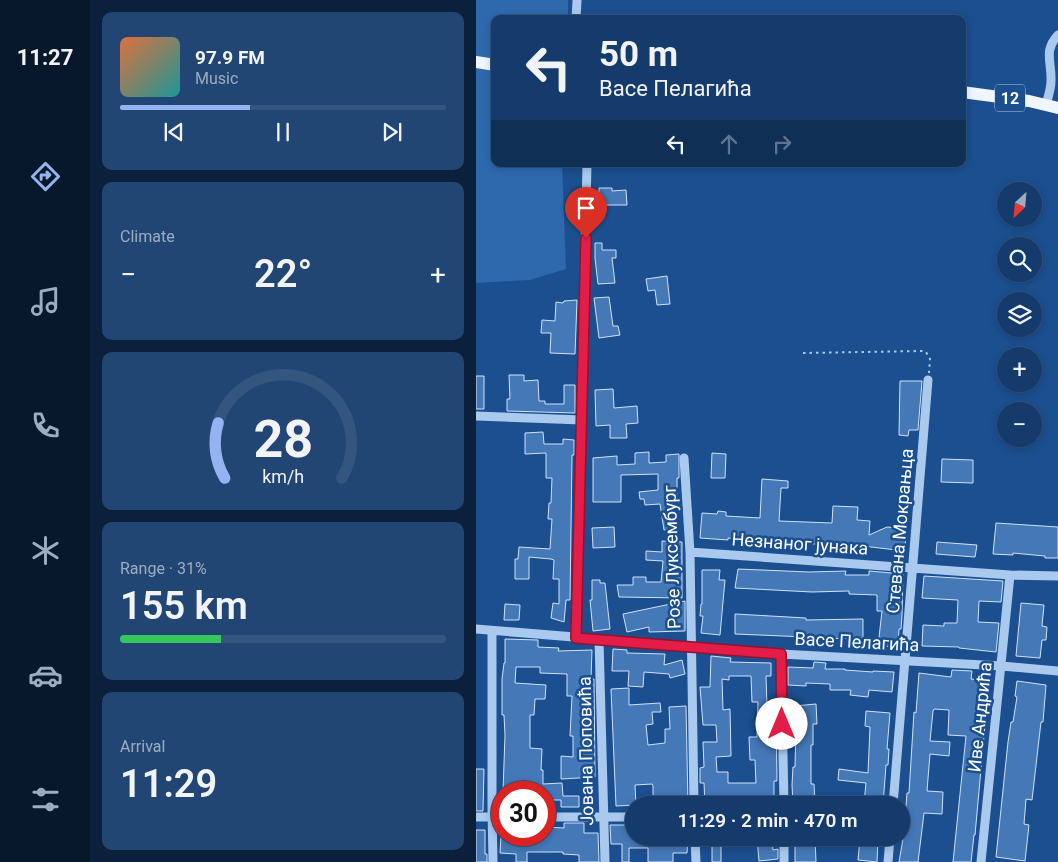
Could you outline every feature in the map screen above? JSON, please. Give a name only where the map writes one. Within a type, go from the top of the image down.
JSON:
[{"type":"main road","points":[[476,62],[491,64]]},
{"type":"main road","name":"12","points":[[966,92],[1000,96],[1052,106]]},
{"type":"street","points":[[576,15],[577,0]]},
{"type":"street","points":[[1052,106],[1049,50],[1052,41],[1058,35]]},
{"type":"street","points":[[576,638],[587,167]]},
{"type":"street","name":"Стевана Мокрањца","points":[[894,796],[928,380]]},
{"type":"street","points":[[476,416],[582,420]]},
{"type":"street","name":"Розе Луксембург","points":[[684,458],[690,552],[694,796]]},
{"type":"street","name":"Незнаног јунака","points":[[690,552],[1010,575],[1058,576]]},
{"type":"street","name":"Иве Андрића","points":[[981,862],[1010,575]]},
{"type":"street","name":"Васе Пелагића","points":[[476,629],[781,654],[906,660],[1058,671]]},
{"type":"street","points":[[492,631],[492,781]]},
{"type":"street","name":"Јована Поповића","points":[[599,640],[605,862]]},
{"type":"street","points":[[781,654],[784,796]]},
{"type":"street","points":[[476,817],[491,817]]},
{"type":"street","points":[[556,817],[625,817]]},
{"type":"street","points":[[493,846],[493,862]]},
{"type":"street","points":[[695,846],[696,862]]},
{"type":"street","points":[[784,846],[784,862]]},
{"type":"street","points":[[888,862],[889,846]]},
{"type":"path","points":[[803,353],[922,351],[926,352],[930,359],[928,380]]},
{"type":"shaded area","points":[[476,0],[568,0],[568,15],[491,15],[491,167],[562,167],[566,269],[530,280],[476,283]]},
{"type":"building","points":[[599,188],[612,188],[612,191],[626,190],[627,205],[599,205]]},
{"type":"building","points":[[595,243],[602,243],[602,250],[616,250],[616,258],[612,258],[615,283],[598,284]]},
{"type":"building","points":[[667,276],[670,304],[657,305],[655,290],[648,291],[646,279]]},
{"type":"building","points":[[609,297],[613,326],[618,326],[620,335],[599,338],[594,298]]},
{"type":"building","points":[[577,300],[575,354],[550,353],[551,333],[541,333],[542,320],[555,321],[556,302],[563,303],[564,301]]},
{"type":"building","points":[[509,375],[524,375],[524,381],[538,380],[539,401],[545,401],[545,404],[564,404],[564,385],[575,385],[575,413],[507,411],[507,399],[510,399]]},
{"type":"building","points":[[476,376],[484,376],[484,409],[476,409]]},
{"type":"building","points":[[900,381],[922,381],[918,430],[909,430],[908,436],[899,435]]},
{"type":"building","points":[[613,389],[614,408],[637,406],[638,423],[626,424],[627,438],[610,438],[610,425],[596,426],[595,390]]},
{"type":"building","points":[[543,432],[544,444],[563,444],[563,439],[574,440],[574,455],[572,455],[570,600],[566,600],[564,622],[551,618],[553,603],[559,604],[559,579],[553,579],[554,560],[529,557],[529,579],[515,579],[515,559],[518,559],[519,547],[550,549],[552,519],[548,519],[552,478],[546,478],[546,453],[525,454],[525,433]]},
{"type":"building","points":[[649,452],[649,463],[666,462],[666,455],[679,454],[677,498],[672,497],[677,528],[664,530],[660,504],[645,505],[644,499],[640,499],[639,492],[658,490],[658,474],[621,475],[621,502],[593,502],[593,458],[617,456],[617,465],[635,464],[635,453]]},
{"type":"building","points":[[712,453],[726,454],[725,478],[711,478]]},
{"type":"building","points":[[942,459],[973,460],[973,483],[941,482]]},
{"type":"building","points":[[762,479],[788,481],[788,488],[781,488],[779,521],[832,523],[833,506],[858,507],[857,520],[870,521],[869,535],[887,527],[906,529],[905,551],[854,545],[854,547],[801,543],[801,545],[728,538],[728,540],[700,538],[702,513],[717,514],[718,511],[726,512],[726,516],[760,518]]},
{"type":"building","points":[[996,523],[1058,527],[1058,558],[1013,553],[1013,555],[993,554]]},
{"type":"building","points":[[614,527],[615,547],[593,548],[592,528]]},
{"type":"building","points":[[662,541],[682,542],[682,598],[619,597],[617,585],[633,585],[633,577],[646,577],[646,582],[661,582],[663,561],[646,560],[646,551],[662,552]]},
{"type":"building","points":[[937,542],[977,545],[975,557],[936,554]]},
{"type":"building","points":[[738,569],[809,572],[846,571],[845,575],[869,575],[869,571],[903,574],[902,615],[898,647],[878,646],[882,611],[877,611],[877,595],[849,594],[849,591],[812,592],[735,588]]},
{"type":"building","points":[[702,570],[720,570],[719,580],[725,580],[720,635],[701,633],[703,616],[700,616]]},
{"type":"building","points":[[924,576],[1003,581],[1001,602],[979,601],[978,622],[999,623],[996,652],[959,647],[922,646],[923,625],[944,626],[944,623],[957,623],[958,600],[922,598]]},
{"type":"building","points":[[592,580],[600,580],[600,583],[605,583],[610,629],[593,631],[590,600],[592,600]]},
{"type":"building","points":[[685,601],[685,631],[649,632],[649,627],[627,632],[623,614]]},
{"type":"building","points":[[1021,603],[1044,605],[1042,626],[1047,627],[1046,640],[1042,640],[1040,658],[1016,656]]},
{"type":"building","points":[[505,604],[520,605],[519,620],[504,620]]},
{"type":"building","points":[[735,614],[806,618],[806,620],[863,619],[863,638],[807,639],[807,637],[735,634]]},
{"type":"building","points":[[505,639],[538,640],[538,647],[559,648],[558,651],[592,650],[591,679],[594,679],[595,777],[561,779],[561,756],[573,757],[573,736],[570,736],[572,696],[567,696],[567,674],[540,673],[540,667],[516,667],[515,683],[546,685],[545,699],[535,699],[534,715],[530,715],[530,748],[542,749],[541,770],[543,770],[543,781],[503,781],[505,735],[504,715],[502,715],[502,679],[505,663]]},
{"type":"building","points":[[613,649],[627,650],[627,653],[665,654],[664,665],[682,660],[685,674],[670,678],[669,674],[644,672],[643,687],[628,686],[629,671],[612,671]]},
{"type":"building","points":[[711,656],[731,658],[730,662],[771,663],[771,676],[766,676],[767,707],[776,708],[777,781],[774,781],[774,796],[705,796],[704,783],[700,783],[700,768],[704,767],[703,742],[717,742],[716,725],[703,725],[700,687],[710,687]],"holes":[[[729,676],[751,676],[752,702],[758,702],[757,737],[749,737],[750,760],[755,760],[756,783],[728,783],[728,772],[717,772],[716,757],[731,756],[730,709],[723,710],[722,679],[729,680]]]},
{"type":"building","points":[[814,662],[826,663],[825,669],[894,672],[892,692],[869,690],[868,697],[850,695],[851,690],[830,690],[830,684],[806,683],[806,686],[788,685],[788,667],[813,668]]},
{"type":"building","points":[[952,670],[972,671],[971,679],[989,681],[971,862],[953,862],[966,736],[948,735],[949,710],[934,709],[930,741],[950,742],[949,756],[930,754],[927,791],[943,792],[942,814],[924,813],[918,862],[899,862],[902,846],[910,846],[910,796],[907,796],[907,793],[909,793],[914,712],[916,713],[919,673],[951,677]]},
{"type":"building","points":[[1017,681],[1046,685],[1032,800],[1026,799],[1024,824],[1029,825],[1025,861],[996,857],[1008,742],[1017,697],[1015,696]]},
{"type":"building","points":[[629,688],[629,705],[660,703],[661,712],[652,712],[653,724],[646,725],[648,745],[665,743],[665,729],[670,729],[669,707],[686,706],[688,796],[653,796],[652,784],[635,785],[636,796],[625,796],[625,806],[616,806],[611,689]]},
{"type":"building","points":[[816,704],[817,724],[813,724],[813,745],[811,745],[811,784],[814,784],[815,796],[793,796],[796,727],[794,706]]},
{"type":"building","points":[[866,711],[890,713],[887,749],[889,749],[888,765],[886,765],[884,796],[865,796],[866,783],[838,780],[839,769],[868,773],[870,727],[865,726]]},
{"type":"building","points":[[476,769],[484,769],[483,811],[476,811]]},
{"type":"building","points":[[556,783],[562,783],[563,796],[579,796],[579,807],[561,807],[561,800],[556,800]]},
{"type":"building","points":[[564,823],[584,823],[584,833],[598,833],[599,862],[579,862],[579,855],[563,854],[563,852],[527,852],[527,862],[516,862],[516,854],[500,853],[500,846],[556,846],[556,828],[564,828]]},
{"type":"building","points":[[610,825],[625,825],[625,846],[687,846],[687,853],[673,853],[673,862],[648,862],[648,848],[629,848],[629,862],[622,862],[622,844],[611,844]]},
{"type":"building","points":[[476,830],[485,830],[487,862],[476,862]]},
{"type":"building","points":[[712,846],[721,846],[721,862],[712,862]]},
{"type":"building","points":[[758,846],[773,846],[773,850],[778,849],[778,859],[759,861]]},
{"type":"building","points":[[795,846],[815,846],[816,862],[795,862]]},
{"type":"building","points":[[859,846],[878,846],[877,862],[858,860]]},
{"type":"route","points":[[586,238],[576,638],[781,654],[782,724]]}]
